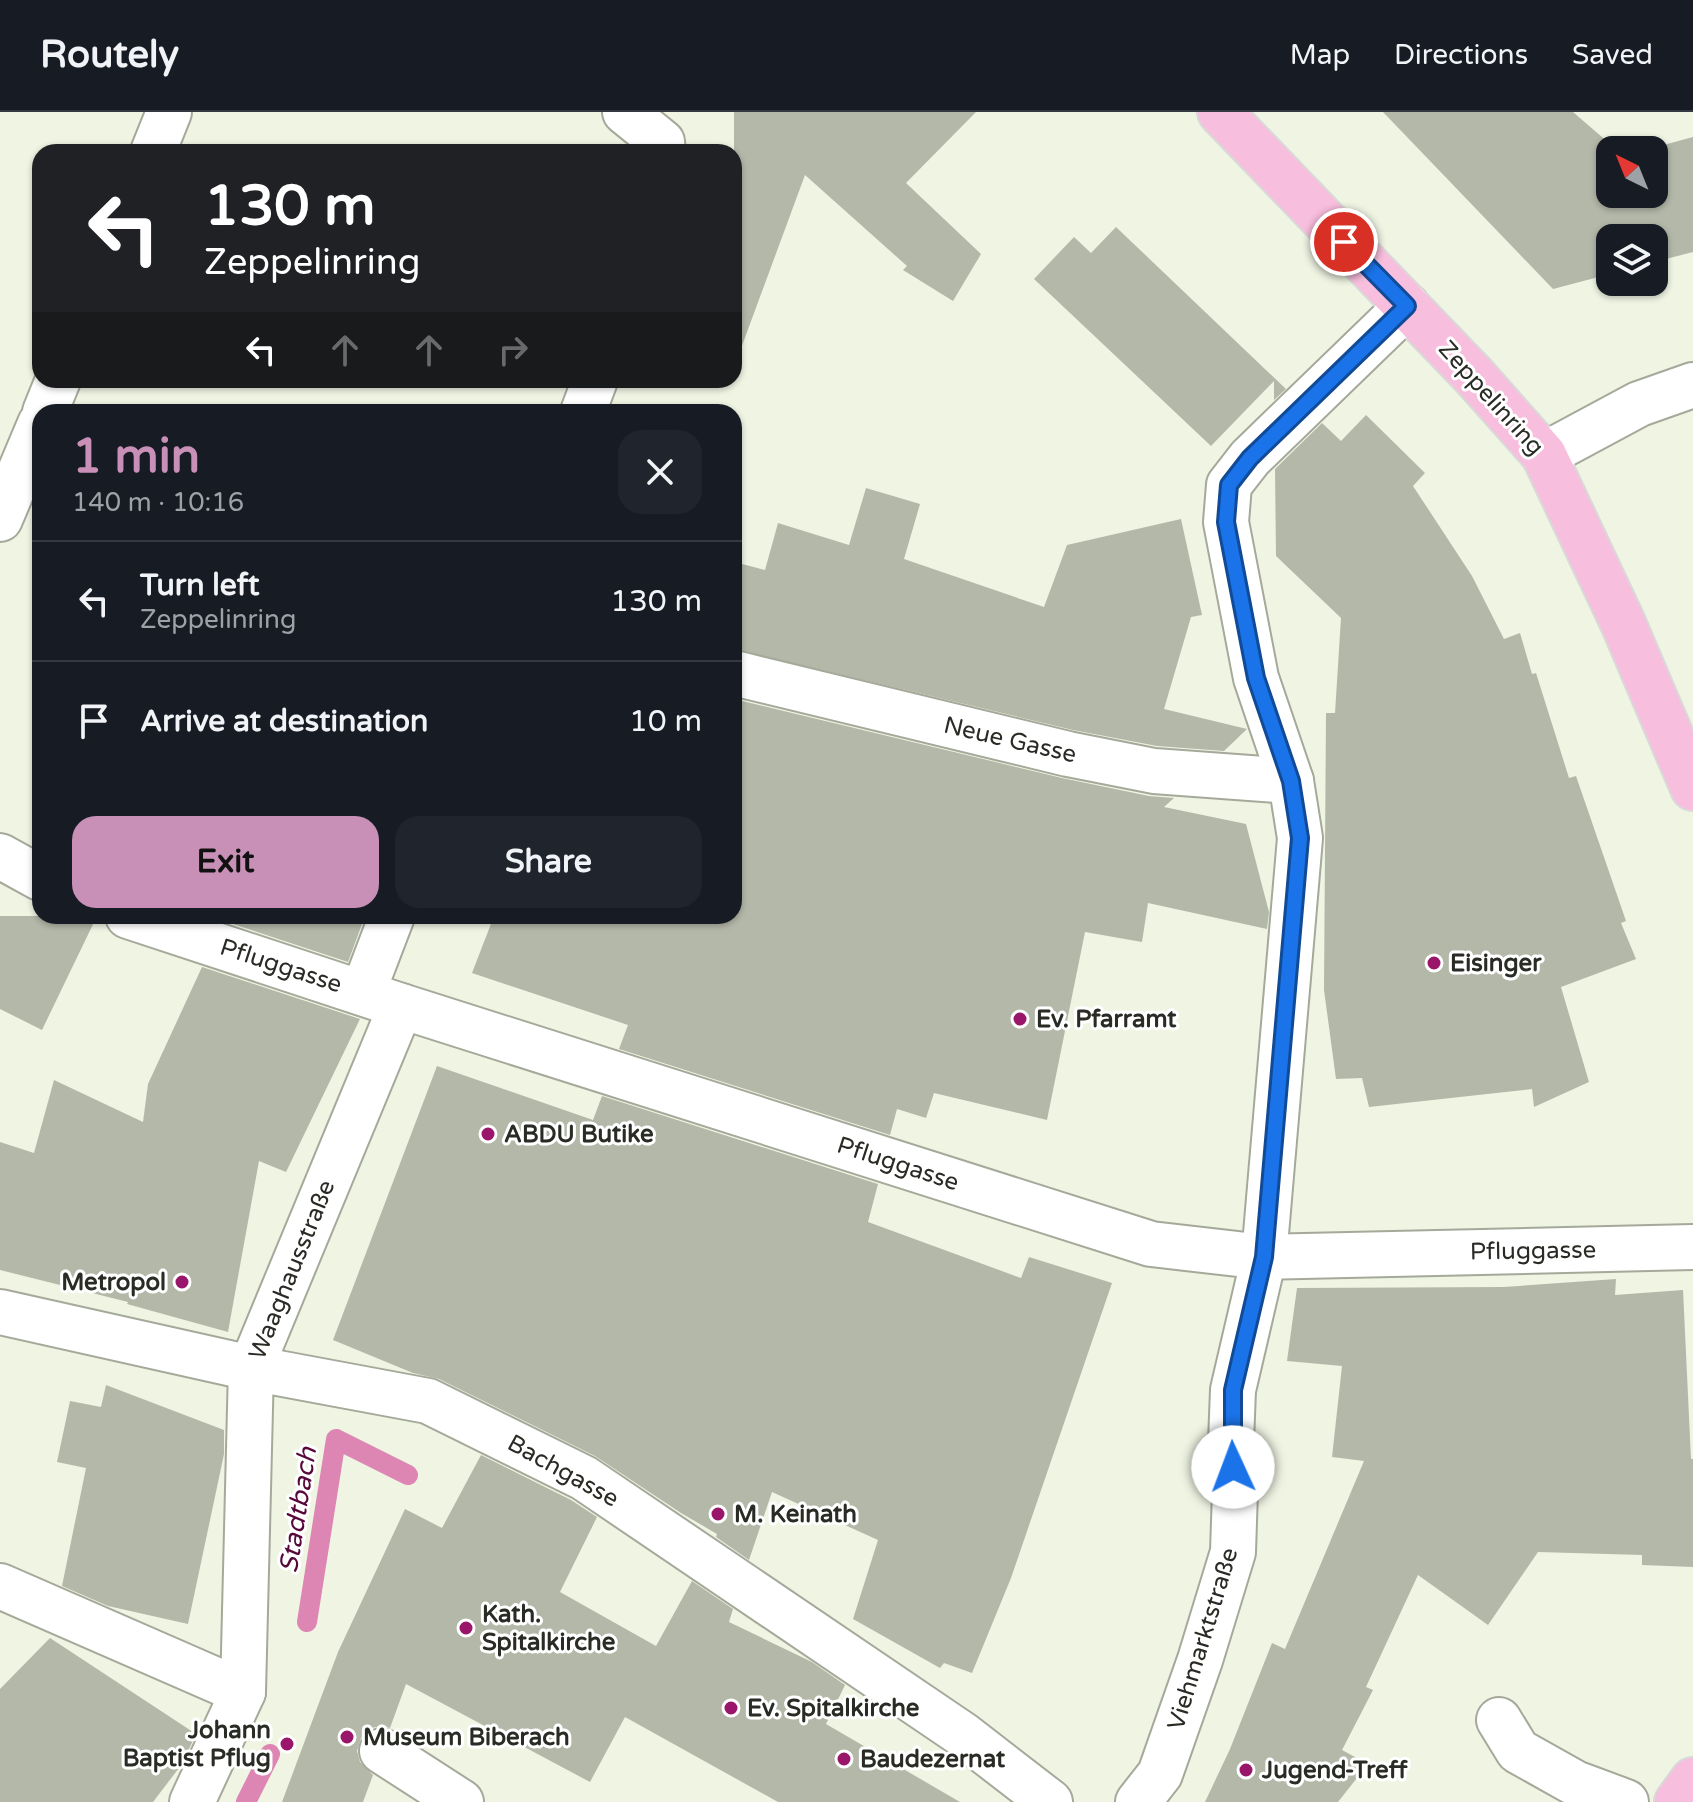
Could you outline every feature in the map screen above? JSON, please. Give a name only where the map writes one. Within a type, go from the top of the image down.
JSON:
[{"type":"main road","name":"Zeppelinring","points":[[1220,112],[1475,377],[1544,455],[1623,623],[1693,788]]},
{"type":"main road","points":[[1677,1802],[1693,1780]]},
{"type":"street","points":[[156,144],[169,112]]},
{"type":"street","points":[[625,112],[662,144]]},
{"type":"street","name":"Viehmarktstraße","points":[[1138,1802],[1160,1774],[1233,1552],[1233,1390],[1264,1257],[1300,838],[1291,781],[1256,678],[1226,522],[1229,485],[1250,458],[1407,306]]},
{"type":"street","points":[[1544,455],[1639,404],[1693,385]]},
{"type":"street","points":[[0,519],[32,443]]},
{"type":"street","name":"Neue Gasse","points":[[742,675],[1068,754],[1154,771],[1291,781]]},
{"type":"street","points":[[0,856],[32,874]]},
{"type":"street","name":"Pfluggasse","points":[[152,924],[1151,1244],[1264,1257],[1693,1247]]},
{"type":"street","name":"Waaghausstraße","points":[[192,1802],[243,1692],[251,1368],[382,999],[391,924]]},
{"type":"street","name":"Bachgasse","points":[[0,1312],[251,1368],[428,1401],[584,1478],[962,1734],[1050,1802]]},
{"type":"street","points":[[0,1586],[243,1692]]},
{"type":"street","points":[[1499,1720],[1518,1751],[1575,1783],[1626,1802]]},
{"type":"street","points":[[382,1751],[461,1802]]},
{"type":"building","points":[[734,112],[976,112],[906,183],[981,254],[953,301],[903,270],[907,266],[805,175],[742,346],[742,144],[734,144]]},
{"type":"building","points":[[1383,112],[1573,112],[1601,136],[1596,136],[1596,208],[1668,208],[1668,144],[1693,137],[1693,252],[1668,258],[1668,224],[1596,224],[1596,278],[1553,289]]},
{"type":"building","points":[[1116,227],[1286,389],[1274,400],[1274,381],[1211,446],[1034,279],[1074,237],[1091,253]]},
{"type":"building","points":[[1366,415],[1425,473],[1413,486],[1472,576],[1504,639],[1520,633],[1569,778],[1576,776],[1626,921],[1621,923],[1636,959],[1561,987],[1589,1082],[1534,1107],[1532,1089],[1369,1107],[1362,1078],[1336,1079],[1324,990],[1326,713],[1335,713],[1341,618],[1276,556],[1275,469],[1322,423],[1341,441]]},
{"type":"building","points":[[866,488],[920,504],[904,559],[1044,607],[1067,545],[1181,519],[1202,615],[1191,617],[1164,709],[1247,729],[1224,751],[1157,746],[1073,730],[742,651],[742,564],[765,570],[778,523],[849,545]]},
{"type":"building","points":[[742,701],[1062,778],[1149,796],[1174,798],[1164,807],[1246,824],[1269,912],[1267,929],[1148,903],[1142,942],[1085,932],[1047,1120],[934,1093],[926,1118],[897,1109],[890,1135],[619,1049],[628,1025],[472,973],[491,924],[742,924]]},
{"type":"building","points":[[0,916],[32,916],[32,924],[93,924],[42,1030],[0,1009]]},
{"type":"building","points":[[233,924],[362,924],[348,962]]},
{"type":"building","points":[[202,967],[360,1019],[286,1172],[259,1161],[228,1332],[128,1302],[0,1270],[0,1142],[34,1153],[54,1080],[143,1122],[148,1084]]},
{"type":"building","points":[[437,1066],[593,1120],[602,1096],[878,1184],[868,1222],[1021,1278],[1029,1257],[1112,1283],[1011,1578],[972,1673],[944,1663],[940,1668],[853,1619],[878,1540],[772,1492],[749,1560],[716,1537],[717,1534],[595,1456],[439,1379],[413,1373],[333,1340]]},
{"type":"building","points":[[1616,1279],[1615,1295],[1683,1290],[1693,1459],[1693,1567],[1642,1565],[1642,1555],[1538,1552],[1488,1625],[1418,1575],[1366,1687],[1373,1690],[1342,1750],[1368,1764],[1338,1802],[1205,1802],[1230,1749],[1272,1643],[1285,1649],[1364,1461],[1332,1457],[1342,1366],[1287,1361],[1297,1288],[1504,1287]]},
{"type":"building","points":[[106,1385],[224,1430],[224,1454],[188,1624],[108,1606],[62,1586],[86,1468],[57,1462],[70,1401],[101,1407]]},
{"type":"building","points":[[481,1455],[571,1500],[597,1517],[560,1592],[656,1646],[692,1581],[733,1609],[729,1622],[812,1662],[845,1685],[826,1724],[960,1802],[778,1802],[625,1717],[590,1782],[406,1684],[390,1728],[371,1728],[361,1738],[357,1751],[360,1762],[373,1775],[363,1802],[282,1802],[338,1652],[405,1509],[442,1528]]},
{"type":"building","points":[[50,1638],[196,1734],[182,1764],[153,1802],[0,1802],[0,1689]]},
{"type":"waterway","name":"Stadtbach","points":[[307,1622],[336,1439],[408,1475]]},
{"type":"waterway","name":"Stadtbach","points":[[246,1802],[270,1754]]},
{"type":"place","name":"Eisinger","points":[[1434,963]]},
{"type":"place","name":"Ev. Pfarramt","points":[[1020,1019]]},
{"type":"place","name":"ABDU Butike","points":[[488,1134]]},
{"type":"place","name":"Metropol","points":[[182,1282]]},
{"type":"place","name":"M. Keinath","points":[[718,1514]]},
{"type":"place","name":"Kath. Spitalkirche","points":[[466,1628]]},
{"type":"place","name":"Ev. Spitalkirche","points":[[731,1708]]},
{"type":"place","name":"Museum Biberach","points":[[347,1737]]},
{"type":"place","name":"Johann Baptist Pflug","points":[[287,1744]]},
{"type":"place","name":"Baudezernat","points":[[844,1759]]},
{"type":"place","name":"Jugend-Treff","points":[[1246,1770]]},
{"type":"route","points":[[1233,1467],[1233,1390],[1264,1257],[1300,838],[1291,781],[1256,678],[1226,522],[1229,485],[1250,458],[1407,306],[1344,242]]}]
